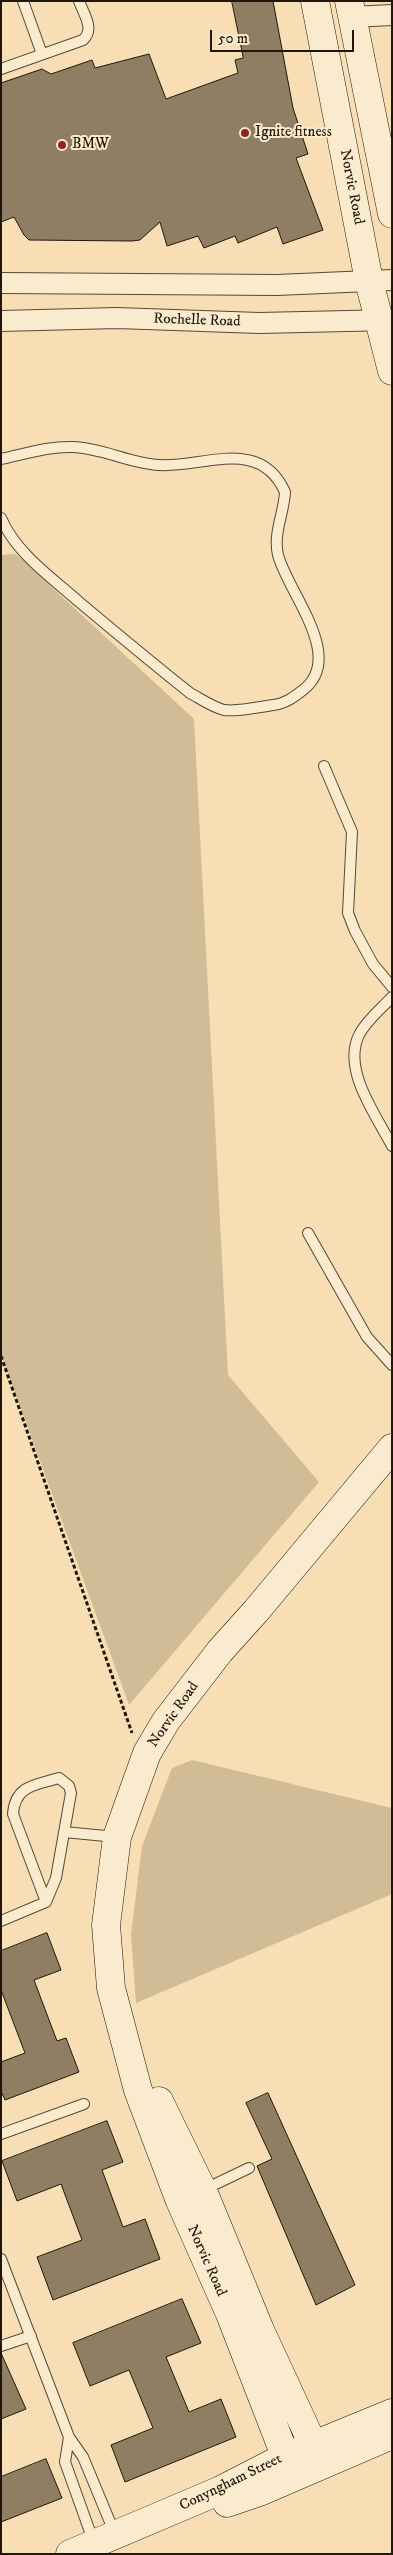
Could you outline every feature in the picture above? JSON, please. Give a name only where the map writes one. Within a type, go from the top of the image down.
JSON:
[{"type":"street","name":"Norvic Road","points":[[315,1],[380,281],[392,371]]},
{"type":"street","points":[[392,14],[351,9],[392,214]]},
{"type":"street","points":[[1,284],[277,285],[380,281]]},
{"type":"street","name":"Rochelle Road","points":[[1,321],[117,318],[259,323],[386,320]]},
{"type":"street","name":"Norvic Road","points":[[318,2455],[260,2330],[138,2090],[130,2066],[126,2043],[111,1988],[106,1925],[117,1837],[147,1753],[166,1721],[220,1651],[256,1611],[392,1448]]},
{"type":"street","name":"Norvic Road","points":[[191,2196],[230,2314],[289,2467]]},
{"type":"street","name":"Conyngham Street","points":[[100,2548],[318,2455],[392,2413]]},
{"type":"street","name":"Conyngham Street","points":[[318,2455],[392,2435]]},
{"type":"lane","points":[[23,1],[42,54]]},
{"type":"lane","points":[[1,69],[83,40],[88,35],[89,29],[79,1]]},
{"type":"lane","points":[[1,459],[55,448],[74,447],[159,465],[239,458],[261,464],[275,474],[285,492],[276,536],[279,557],[317,642],[320,664],[316,676],[308,686],[281,705],[225,710],[210,704],[190,693],[54,580],[28,556],[7,531],[1,518]]},
{"type":"lane","points":[[324,766],[352,832],[348,913],[355,931],[373,964],[392,987]]},
{"type":"lane","points":[[392,997],[359,1035],[353,1060],[358,1079],[392,1146]]},
{"type":"lane","points":[[308,1233],[367,1337],[392,1365]]},
{"type":"lane","points":[[1,1921],[46,1902],[56,1878],[71,1793],[69,1786],[59,1778],[26,1787],[14,1803],[14,1814],[46,1902]]},
{"type":"lane","points":[[64,1832],[117,1837]]},
{"type":"lane","points":[[1,2134],[84,2104]]},
{"type":"lane","points":[[191,2196],[250,2168]]},
{"type":"lane","points":[[1,2259],[69,2437],[83,2457],[100,2548]]},
{"type":"lane","points":[[1,2346],[31,2336]]},
{"type":"lane","points":[[69,2437],[66,2462],[100,2548]]},
{"type":"path","points":[[1,1356],[143,1764]]},
{"type":"shaded area","points":[[16,554],[194,719],[228,1375],[319,1482],[129,1705],[1,1354],[1,555]]},
{"type":"shaded area","points":[[192,1760],[392,1808],[392,1894],[136,2003],[131,1935],[142,1846],[172,1768]]},
{"type":"building","points":[[232,1],[273,1],[293,108],[308,154],[296,158],[323,230],[283,244],[277,227],[238,243],[235,236],[204,248],[198,236],[167,246],[160,222],[140,240],[132,241],[29,240],[14,217],[1,222],[1,83],[42,69],[51,74],[92,60],[95,68],[149,54],[166,99],[238,73],[235,60],[243,58]]},
{"type":"building","points":[[47,1933],[61,1970],[34,1980],[57,2041],[66,2038],[79,2072],[5,2100],[1,2091],[1,2062],[25,2053],[1,1990],[1,1951]]},
{"type":"building","points":[[268,2093],[355,2285],[316,2305],[257,2166],[272,2159],[246,2103]]},
{"type":"building","points":[[107,2121],[123,2162],[102,2170],[123,2227],[145,2219],[160,2259],[53,2300],[37,2257],[82,2240],[61,2184],[17,2201],[2,2161]]},
{"type":"building","points":[[182,2299],[201,2343],[166,2357],[189,2412],[221,2399],[236,2437],[125,2482],[111,2445],[153,2428],[129,2370],[90,2386],[73,2343]]},
{"type":"building","points":[[1,2353],[26,2409],[1,2419]]},
{"type":"building","points":[[46,2459],[62,2498],[1,2522],[1,2477]]},
{"type":"place","name":"Ignite fitness","points":[[245,133]]},
{"type":"place","name":"BMW","points":[[62,145]]}]
